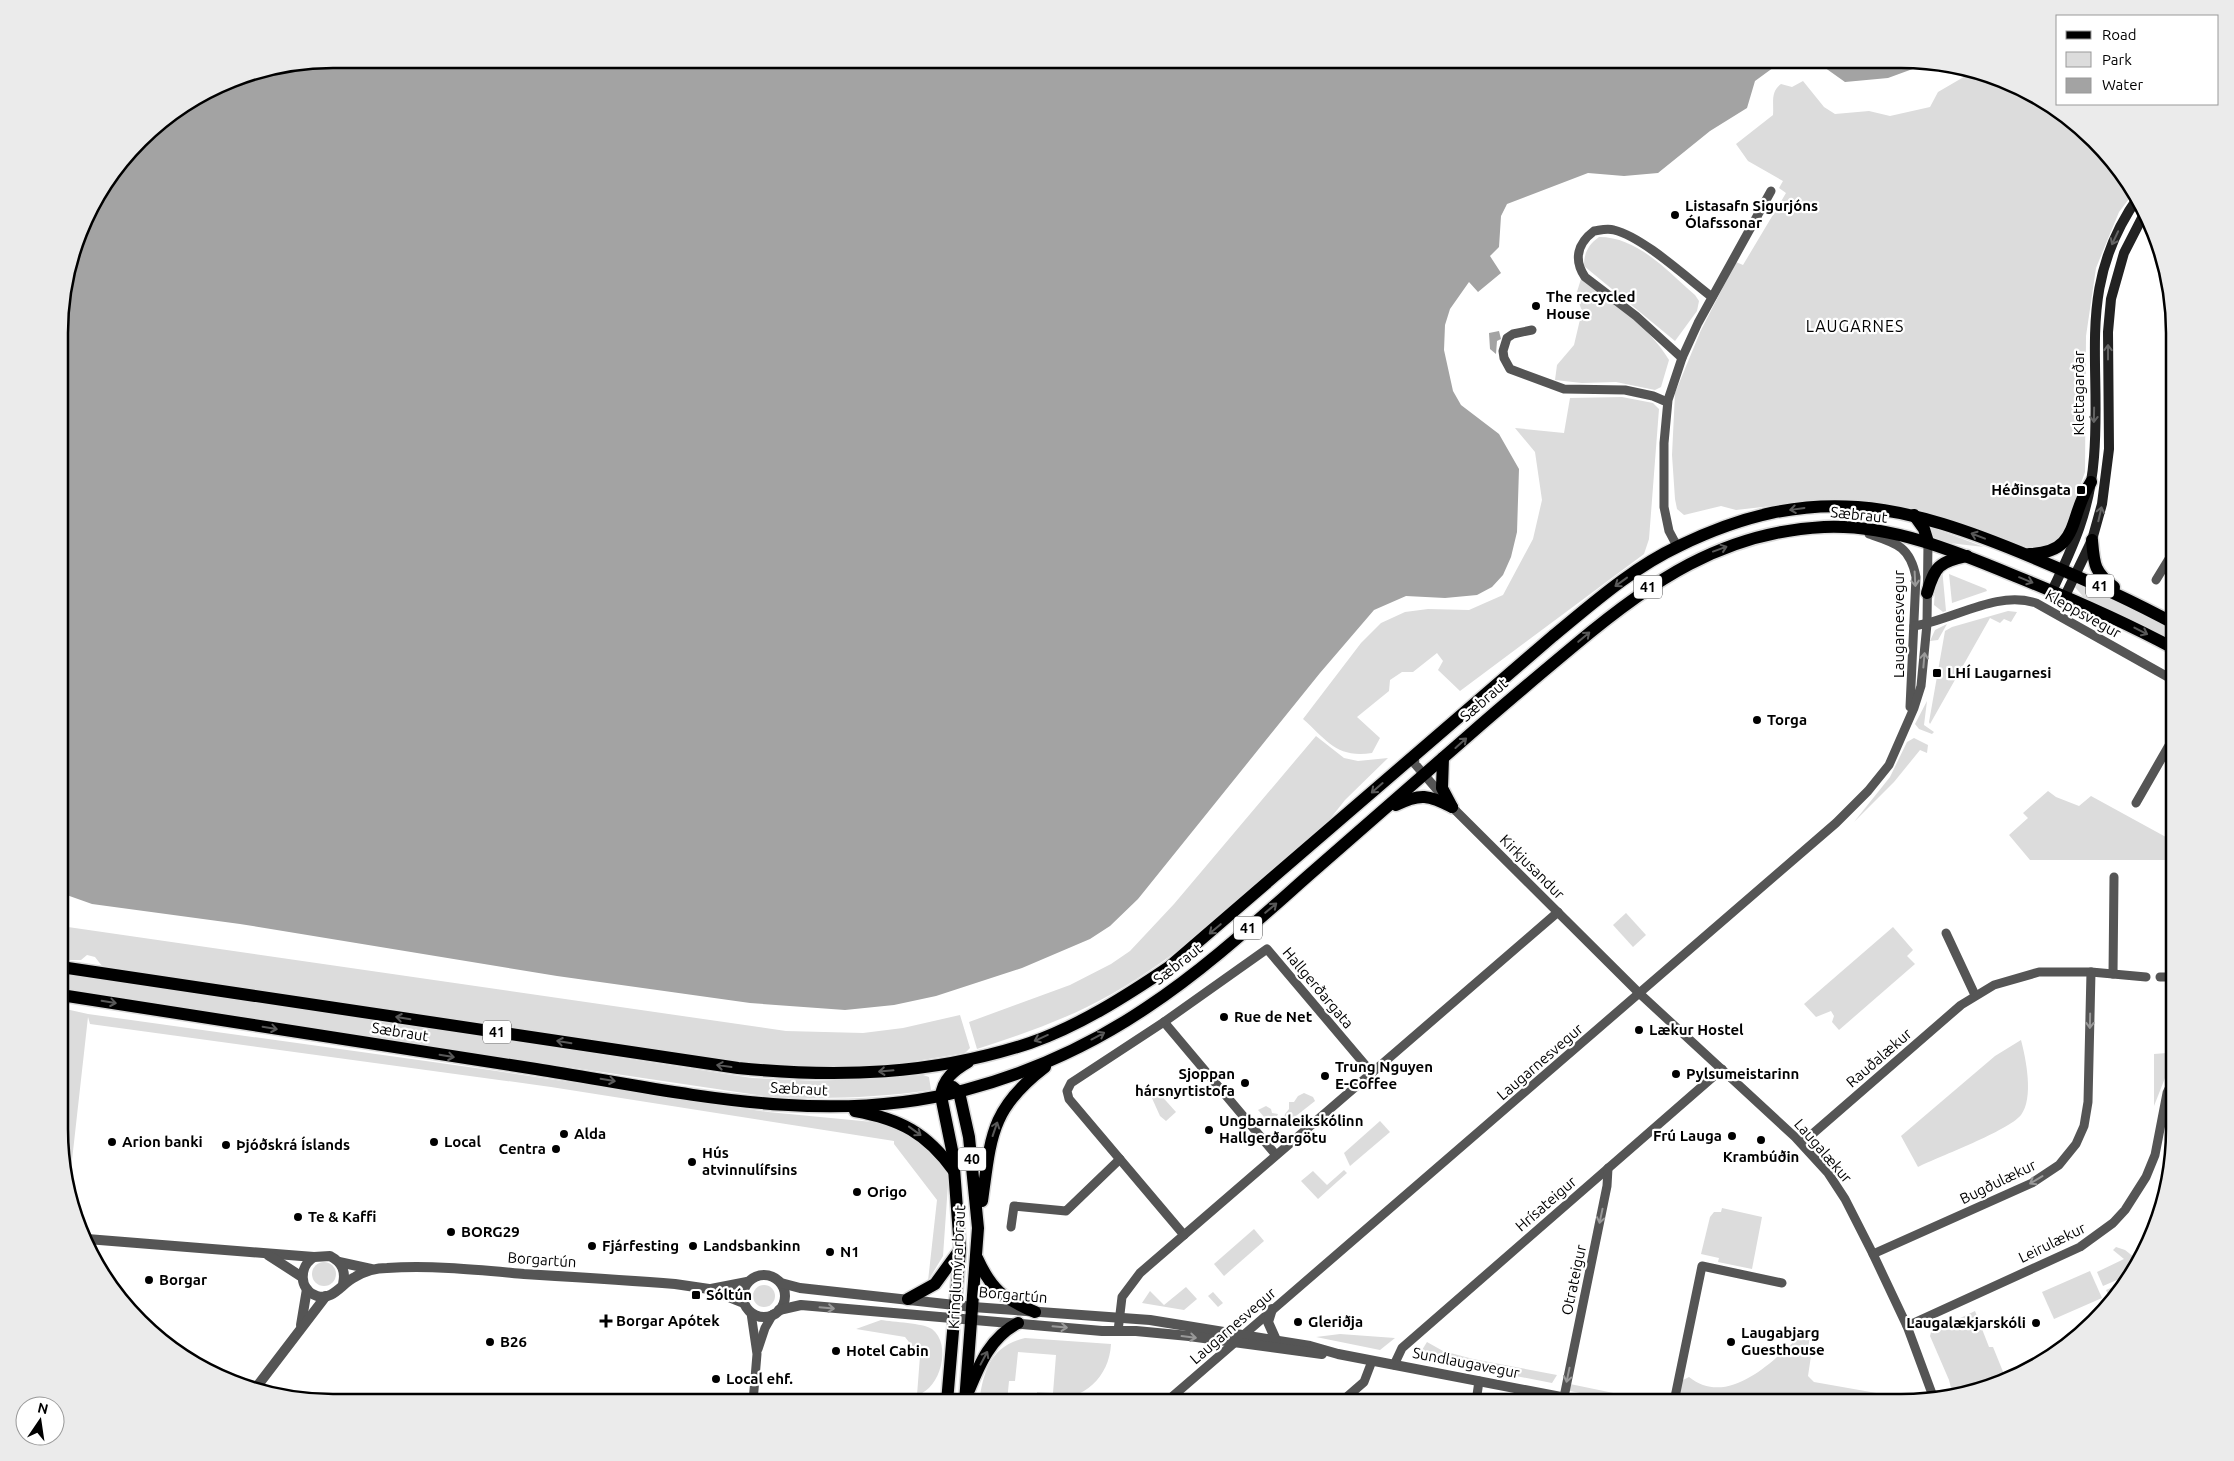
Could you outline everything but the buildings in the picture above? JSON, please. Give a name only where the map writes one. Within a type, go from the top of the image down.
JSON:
[{"type":"main road","name":"Klettagarðar","points":[[2065,596],[2068,572],[2080,530],[2094,458],[2094,332],[2096,302],[2106,258],[2120,227],[2134,205]]},
{"type":"main road","name":"Klettagarðar","points":[[2052,591],[2092,540],[2102,504],[2109,449],[2108,332],[2111,299],[2124,253],[2141,220]]},
{"type":"main road","points":[[2023,554],[2046,554],[2069,536],[2080,498],[2090,482]]},
{"type":"main road","name":"Sæbraut","points":[[67,968],[738,1068],[829,1075],[922,1068],[972,1060],[1031,1042],[1086,1018],[1146,982],[1216,928],[1606,593],[1677,546],[1742,520],[1827,505],[1865,506],[1914,515],[1949,525],[2068,572],[2132,601],[2166,619]]},
{"type":"main road","points":[[1914,515],[1924,529],[1928,542]]},
{"type":"main road","name":"Sæbraut","points":[[67,996],[736,1100],[781,1105],[836,1107],[885,1104],[941,1096],[959,1092],[1055,1059],[1156,1001],[1271,908],[1600,623],[1655,582],[1714,551],[1769,535],[1826,527],[1857,530],[1928,542],[2065,596],[2166,644]]},
{"type":"main road","points":[[2092,540],[2096,570],[2103,579],[2132,601]]},
{"type":"main road","points":[[1927,593],[1932,576],[1938,567],[1948,560],[1967,556]]},
{"type":"main road","points":[[1443,758],[1440,778],[1442,788],[1452,807]]},
{"type":"main road","points":[[1382,811],[1410,798],[1421,796],[1438,800],[1452,807]]},
{"type":"main road","points":[[978,1228],[993,1130],[1003,1109],[1014,1095],[1055,1059]]},
{"type":"main road","points":[[946,1080],[957,1068],[972,1060]]},
{"type":"main road","points":[[922,1068],[931,1070],[959,1092]]},
{"type":"main road","name":"Kringlumýrarbraut","points":[[946,1080],[941,1096],[955,1172],[960,1249],[954,1305],[962,1319],[964,1394]]},
{"type":"main road","name":"Kringlumýrarbraut","points":[[948,1394],[962,1319],[973,1307],[978,1228],[970,1137],[959,1092]]},
{"type":"main road","points":[[836,1107],[886,1118],[912,1128],[943,1156],[955,1172]]},
{"type":"main road","points":[[908,1299],[936,1284],[960,1249]]},
{"type":"main road","points":[[976,1256],[986,1278],[999,1294],[1035,1312]]},
{"type":"main road","points":[[956,1394],[962,1319]]},
{"type":"main road","points":[[968,1394],[985,1355],[996,1337],[1018,1323]]},
{"type":"street","points":[[1677,546],[1668,530],[1664,507],[1664,444],[1667,402],[1682,358],[1712,297],[1771,191]]},
{"type":"street","points":[[1682,358],[1636,316],[1585,277],[1580,269],[1578,260],[1580,246],[1594,231],[1613,230],[1626,234],[1663,259],[1712,297]]},
{"type":"street","points":[[1532,330],[1513,334],[1507,338],[1503,351],[1504,358],[1510,369],[1564,389],[1625,390],[1667,402]]},
{"type":"street","name":"Laugarnesvegur","points":[[1857,530],[1891,541],[1909,555],[1916,577],[1908,723]]},
{"type":"street","name":"Laugarnesvegur","points":[[1175,1394],[1272,1309],[1501,1115],[1836,823],[1868,791],[1888,765],[1908,723],[1921,686],[1928,624],[1928,542]]},
{"type":"street","points":[[2156,580],[2166,563]]},
{"type":"street","name":"Kleppsvegur","points":[[1914,626],[1928,624],[2004,600],[2025,599],[2036,603],[2166,676]]},
{"type":"street","points":[[2136,803],[2166,750]]},
{"type":"street","name":"Kirkjusandur","points":[[1414,756],[1415,764],[1452,807],[1640,993]]},
{"type":"street","points":[[2113,974],[2114,877]]},
{"type":"street","points":[[1118,1331],[1122,1297],[1128,1286],[1184,1235],[1558,912]]},
{"type":"street","points":[[1946,933],[1974,995]]},
{"type":"street","name":"Hallgerðargata","points":[[1184,1235],[1069,1099],[1067,1088],[1071,1083],[1164,1022],[1267,949],[1372,1073]]},
{"type":"street","name":"Rauðalækur","points":[[1802,1143],[1974,995],[1994,985],[2039,972],[2091,972],[2146,977]]},
{"type":"street","name":"Bugðulækur","points":[[1873,1254],[2032,1183],[2059,1166],[2076,1144],[2084,1126],[2088,1102],[2091,972]]},
{"type":"street","points":[[2160,977],[2166,977]]},
{"type":"street","name":"Laugalækur","points":[[1640,993],[1802,1143],[1828,1173],[1845,1199],[1873,1254],[1907,1326],[1931,1392]]},
{"type":"street","points":[[1164,1022],[1276,1155]]},
{"type":"street","name":"Hrísateigur","points":[[1394,1365],[1402,1348],[1722,1069]]},
{"type":"street","name":"Leirulækur","points":[[1907,1326],[2080,1247],[2113,1223],[2125,1210],[2146,1177],[2155,1155],[2166,1098]]},
{"type":"street","points":[[1012,1227],[1014,1206],[1066,1211],[1120,1159]]},
{"type":"street","name":"Otrateigur","points":[[1565,1394],[1608,1186],[1608,1168]]},
{"type":"street","name":"Borgartún","points":[[92,1240],[268,1255],[314,1257],[327,1255],[339,1262],[371,1269],[442,1268],[658,1282],[710,1289],[744,1303],[751,1312],[762,1316],[801,1305],[1189,1336],[1233,1344]]},
{"type":"street","name":"Borgartún","points":[[268,1255],[302,1277]]},
{"type":"street","points":[[301,1327],[307,1289],[302,1277],[304,1268],[314,1257]]},
{"type":"street","points":[[339,1262],[344,1274],[343,1284]]},
{"type":"street","points":[[1676,1394],[1702,1266],[1782,1283]]},
{"type":"street","name":"Borgartún","points":[[260,1383],[326,1296],[338,1291],[343,1284],[371,1269]]},
{"type":"street","name":"Borgartún","points":[[710,1289],[747,1282],[755,1277],[766,1275],[781,1283],[800,1288],[973,1307],[1119,1318],[1207,1328],[1242,1335]]},
{"type":"street","points":[[744,1303],[743,1292],[747,1282]]},
{"type":"street","points":[[754,1394],[757,1354],[765,1328],[784,1297],[781,1283]]},
{"type":"street","points":[[307,1289],[318,1296],[326,1296]]},
{"type":"street","points":[[1272,1309],[1269,1327],[1276,1340]]},
{"type":"street","points":[[751,1312],[757,1354]]},
{"type":"street","name":"Sundlaugavegur","points":[[1242,1335],[1318,1347],[1338,1354]]},
{"type":"street","name":"Sundlaugavegur","points":[[1233,1344],[1338,1354],[1548,1394]]},
{"type":"street","points":[[1350,1394],[1364,1382],[1372,1361]]},
{"type":"street","points":[[1477,1394],[1479,1381]]},
{"type":"green space","points":[[1966,76],[2003,88],[2034,103],[2063,122],[2089,145],[2112,171],[2130,198],[2119,212],[2096,268],[2086,336],[2085,472],[2064,532],[2055,543],[2044,548],[2033,549],[1917,509],[1855,500],[1815,501],[1736,510],[1721,506],[1684,515],[1677,509],[1675,499],[1672,455],[1675,393],[1701,330],[1736,262],[1743,265],[1786,193],[1779,188],[1783,181],[1748,161],[1736,144],[1773,115],[1774,94],[1781,84],[1792,87],[1803,81],[1824,107],[1835,114],[1869,111],[1890,116],[1930,107],[1938,92]]},
{"type":"green space","points":[[1599,237],[1627,243],[1639,249],[1663,266],[1695,295],[1699,301],[1697,311],[1675,341],[1584,266],[1587,250]]},
{"type":"green space","points":[[1581,279],[1630,316],[1661,348],[1669,360],[1661,387],[1655,390],[1616,382],[1582,383],[1555,380],[1557,365],[1574,345],[1582,311],[1576,295]]},
{"type":"green space","points":[[1622,397],[1653,403],[1659,409],[1649,539],[1644,554],[1460,691],[1438,670],[1443,661],[1437,653],[1413,672],[1402,672],[1390,680],[1389,691],[1357,717],[1380,738],[1372,753],[1350,753],[1326,741],[1303,719],[1361,643],[1381,623],[1405,612],[1428,609],[1469,610],[1503,595],[1533,539],[1542,500],[1535,452],[1515,428],[1564,433],[1570,398]]},
{"type":"green space","points":[[1928,526],[1984,547],[1949,543],[1931,537]]},
{"type":"green space","points":[[1942,568],[1946,611],[1943,612],[1934,605],[1935,588]]},
{"type":"green space","points":[[1949,574],[1986,589],[1987,591],[1952,603]]},
{"type":"green space","points":[[2078,583],[2123,603],[2166,626],[2166,638],[2085,599],[2075,587]]},
{"type":"green space","points":[[2008,611],[2017,612],[2011,622],[2004,619],[2000,623],[1990,618],[1930,724],[1945,631],[1952,627]]},
{"type":"green space","points":[[1947,624],[1938,640],[1930,641],[1935,630]]},
{"type":"green space","points":[[1927,701],[1924,725],[1934,732],[1932,734],[1919,729],[1915,724]]},
{"type":"green space","points":[[1316,736],[1344,758],[1358,761],[1388,758],[1345,800],[1326,824],[1241,899],[1152,969],[1120,989],[1074,1013],[1033,1030],[977,1049],[969,1022],[1070,985],[1111,964],[1130,951],[1174,904]]},
{"type":"green space","points":[[1914,738],[1928,745],[1927,753],[1920,750],[1894,782],[1854,822],[1890,777],[1907,742]]},
{"type":"green space","points":[[2048,791],[2056,797],[2079,806],[2091,796],[2166,837],[2166,860],[2030,860],[2009,835],[2028,818],[2023,813]]},
{"type":"green space","points":[[1626,913],[1646,935],[1633,947],[1613,925]]},
{"type":"green space","points":[[67,927],[786,1031],[863,1033],[903,1028],[960,1015],[970,1048],[965,1053],[891,1065],[833,1069],[723,1061],[102,966],[95,957],[87,955],[81,960],[67,960]]},
{"type":"green space","points":[[1893,927],[1913,950],[1907,956],[1915,964],[1839,1030],[1832,1022],[1834,1016],[1831,1011],[1816,1017],[1804,1004]]},
{"type":"green space","points":[[67,973],[752,1078],[817,1081],[923,1075],[929,1077],[931,1090],[851,1097],[771,1097],[67,993]]},
{"type":"green space","points":[[67,1009],[88,1014],[483,1069],[768,1112],[883,1123],[912,1135],[930,1149],[949,1170],[943,1256],[928,1281],[937,1200],[894,1144],[894,1141],[551,1087],[90,1024],[88,1017],[71,1169],[67,1128]]},
{"type":"green space","points":[[2021,1040],[2027,1068],[2028,1089],[2025,1108],[2021,1115],[1988,1136],[1918,1167],[1901,1136],[1995,1056]]},
{"type":"green space","points":[[2166,1053],[2166,1077],[2154,1106],[2154,1054]]},
{"type":"green space","points":[[1158,1092],[1176,1112],[1166,1121],[1160,1116],[1151,1096]]},
{"type":"green space","points":[[1304,1093],[1313,1097],[1315,1101],[1282,1127],[1285,1114],[1289,1109],[1289,1102],[1294,1102],[1298,1096]]},
{"type":"green space","points":[[1266,1106],[1271,1109],[1272,1113],[1278,1114],[1272,1126],[1258,1110]]},
{"type":"green space","points":[[1380,1121],[1390,1132],[1350,1166],[1344,1153]]},
{"type":"green space","points":[[1344,1170],[1347,1173],[1318,1199],[1301,1181],[1313,1171],[1327,1185]]},
{"type":"green space","points":[[1722,1208],[1762,1217],[1752,1269],[1718,1262],[1719,1258],[1701,1254],[1710,1217],[1714,1212],[1721,1212]]},
{"type":"green space","points":[[1254,1229],[1264,1241],[1224,1276],[1214,1264]]},
{"type":"green space","points":[[2116,1247],[2125,1250],[2133,1257],[2120,1279],[2103,1286],[2097,1272],[2124,1259],[2113,1250]]},
{"type":"green space","points":[[324,1262],[329,1263],[335,1269],[335,1279],[329,1285],[324,1286],[319,1285],[313,1279],[312,1274],[313,1269],[319,1263]]},
{"type":"green space","points":[[2090,1271],[2102,1298],[2054,1319],[2042,1292]]},
{"type":"green space","points":[[764,1285],[772,1288],[775,1296],[772,1304],[764,1307],[756,1304],[753,1296],[756,1288]]},
{"type":"green space","points":[[2115,1286],[2108,1295],[2106,1290]]},
{"type":"green space","points":[[1186,1287],[1197,1299],[1184,1310],[1142,1303],[1150,1291],[1164,1305]]},
{"type":"green space","points":[[1213,1292],[1223,1303],[1218,1307],[1208,1296]]},
{"type":"green space","points":[[1975,1311],[1989,1347],[1993,1347],[2003,1373],[1951,1388],[1930,1336],[1931,1332]]},
{"type":"green space","points":[[881,1320],[922,1325],[932,1329],[938,1336],[941,1345],[941,1365],[938,1375],[925,1391],[917,1394],[920,1356],[905,1337],[856,1329]]},
{"type":"green space","points":[[1340,1334],[1395,1338],[1380,1350],[1316,1337]]},
{"type":"green space","points":[[1802,1334],[1810,1336],[1807,1355],[1811,1356],[1808,1376],[1814,1382],[1882,1394],[1678,1394],[1679,1382],[1689,1377],[1704,1385],[1720,1387],[1735,1384],[1750,1377],[1779,1356]]},
{"type":"green space","points":[[1025,1338],[1111,1344],[1109,1358],[1104,1370],[1088,1389],[1079,1394],[1037,1394],[1037,1392],[1053,1393],[1056,1355],[1018,1352],[1015,1381],[1009,1381],[1008,1394],[980,1394],[983,1380],[991,1361],[1004,1347]]},
{"type":"green space","points":[[1427,1342],[1443,1351],[1473,1359],[1557,1375],[1552,1383],[1428,1359],[1422,1350]]},
{"type":"green space","points":[[1570,1384],[1618,1394],[1584,1394],[1570,1391]]},
{"type":"water","points":[[333,67],[1774,67],[1755,81],[1747,108],[1710,131],[1658,173],[1624,176],[1588,173],[1507,204],[1501,216],[1499,247],[1490,256],[1501,273],[1478,292],[1469,282],[1450,309],[1445,325],[1444,350],[1453,391],[1461,405],[1499,434],[1519,469],[1517,532],[1511,557],[1503,575],[1492,587],[1477,595],[1445,598],[1406,596],[1374,610],[1320,673],[1138,899],[1110,926],[1090,939],[1022,968],[936,996],[894,1005],[845,1010],[750,1003],[557,976],[240,924],[92,904],[67,895],[67,333],[70,298],[77,264],[88,231],[103,200],[122,171],[145,145],[171,122],[215,95],[264,77],[298,70]]},
{"type":"water","points":[[1824,67],[1916,68],[1888,78],[1845,82]]},
{"type":"water","points":[[1499,331],[1501,339],[1497,341],[1496,354],[1490,349],[1489,333]]},
{"type":"place","name":"Listasafn Sigurjóns Ólafssonar","points":[[1675,215]]},
{"type":"place","name":"The recycled House","points":[[1536,306]]},
{"type":"place","name":"Héðinsgata","points":[[2081,490]]},
{"type":"place","name":"LHÍ Laugarnesi","points":[[1937,673]]},
{"type":"place","name":"Torga","points":[[1757,720]]},
{"type":"place","name":"Rue de Net","points":[[1224,1017]]},
{"type":"place","name":"Lækur Hostel","points":[[1639,1030]]},
{"type":"place","name":"Pylsumeistarinn","points":[[1676,1074]]},
{"type":"place","name":"Trung Nguyen E-Coffee","points":[[1325,1076]]},
{"type":"place","name":"Sjoppan hársnyrtistofa","points":[[1245,1083]]},
{"type":"place","name":"Ungbarnaleikskólinn Hallgerðargötu","points":[[1209,1130]]},
{"type":"place","name":"Alda","points":[[564,1134]]},
{"type":"place","name":"Frú Lauga","points":[[1732,1136]]},
{"type":"place","name":"Krambúðin","points":[[1761,1140]]},
{"type":"place","name":"Arion banki","points":[[112,1142]]},
{"type":"place","name":"Local","points":[[434,1142]]},
{"type":"place","name":"Þjóðskrá Íslands","points":[[226,1145]]},
{"type":"place","name":"Centra","points":[[556,1149]]},
{"type":"place","name":"Hús atvinnulífsins","points":[[692,1162]]},
{"type":"place","name":"Origo","points":[[857,1192]]},
{"type":"place","name":"Te & Kaffi","points":[[298,1217]]},
{"type":"place","name":"BORG29","points":[[451,1232]]},
{"type":"place","name":"Fjárfesting","points":[[592,1246]]},
{"type":"place","name":"Landsbankinn","points":[[693,1246]]},
{"type":"place","name":"N1","points":[[830,1252]]},
{"type":"place","name":"Borgar","points":[[149,1280]]},
{"type":"place","name":"Sóltún","points":[[696,1295]]},
{"type":"place","name":"Borgar Apótek","points":[[606,1321]]},
{"type":"place","name":"Gleriðja","points":[[1298,1322]]},
{"type":"place","name":"Laugalækjarskóli","points":[[2036,1323]]},
{"type":"place","name":"B26","points":[[490,1342]]},
{"type":"place","name":"Laugabjarg Guesthouse","points":[[1731,1342]]},
{"type":"place","name":"Hotel Cabin","points":[[836,1351]]},
{"type":"place","name":"Local ehf.","points":[[716,1379]]},
{"type":"district","name":"LAUGARNES","points":[[1855,326]]}]
